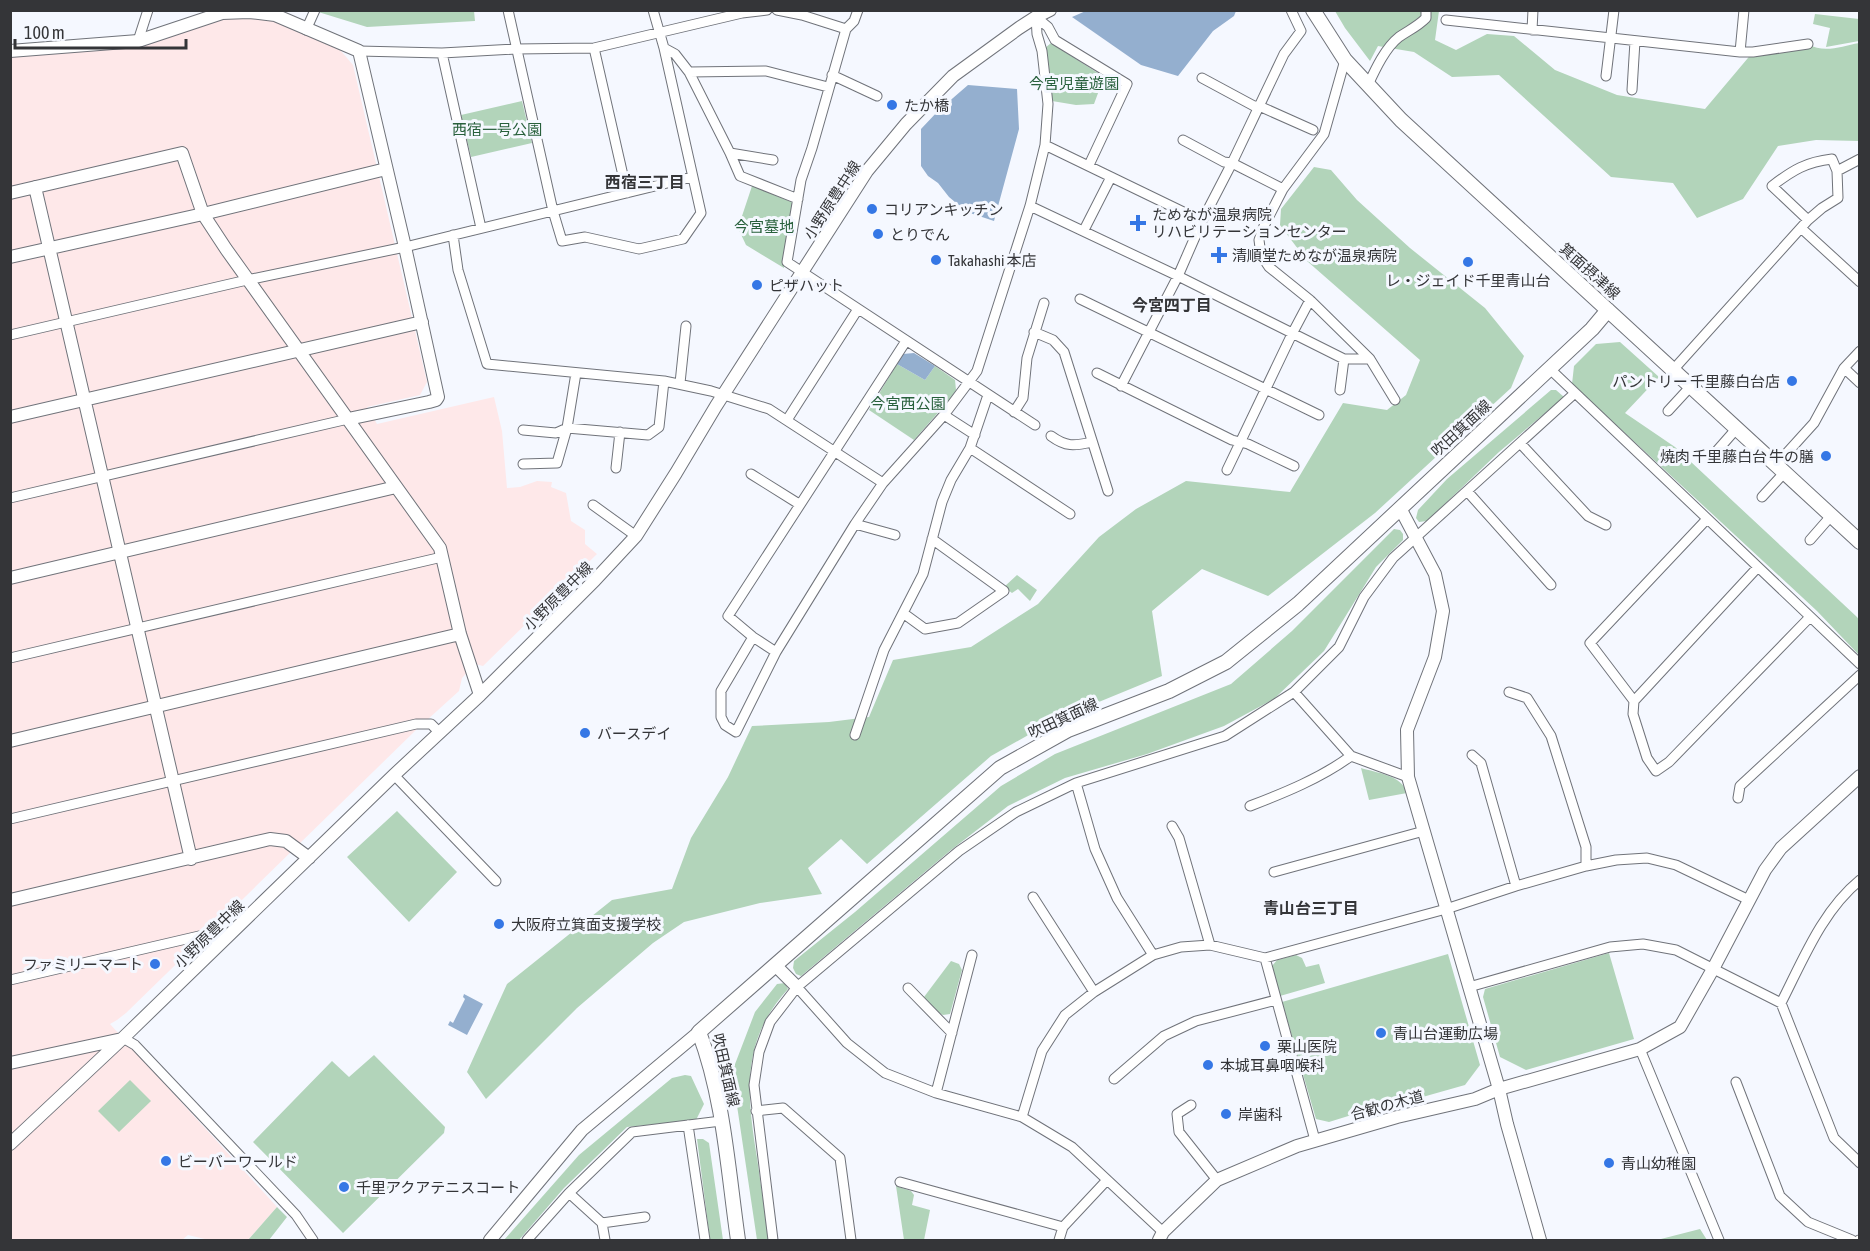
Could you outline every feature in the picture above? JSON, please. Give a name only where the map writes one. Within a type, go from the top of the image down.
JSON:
[{"type":"main road","name":"箕面摂津線","points":[[1313,10],[1345,60],[1409,128],[1860,542]]},
{"type":"main road","name":"吹田箕面線","points":[[738,1240],[709,1058],[699,1032],[1000,768],[1068,730],[1169,692],[1226,662],[1298,604],[1550,369],[1592,329],[1608,310]]},
{"type":"street","points":[[138,41],[148,10]]},
{"type":"street","points":[[306,30],[315,10]]},
{"type":"street","points":[[508,10],[553,211],[562,241],[585,237],[639,249],[683,239],[700,213],[664,48],[653,10]]},
{"type":"street","points":[[10,51],[138,41],[222,12],[275,15],[359,51],[442,53],[594,48],[741,12],[768,10]]},
{"type":"street","points":[[777,10],[802,15],[846,29]]},
{"type":"street","points":[[858,10],[854,21],[846,29],[801,180],[787,262],[1035,425]]},
{"type":"street","name":"小野原豊中線","points":[[10,1144],[480,695],[636,536],[867,171],[906,124],[953,76],[1036,14],[1050,10]]},
{"type":"street","points":[[1121,386],[1178,276],[1202,220],[1284,54],[1301,31],[1291,10]]},
{"type":"street","points":[[1368,85],[1391,46],[1398,38],[1414,29],[1426,18],[1426,10]]},
{"type":"street","points":[[1532,30],[1533,10]]},
{"type":"street","points":[[1606,76],[1614,10]]},
{"type":"street","points":[[1740,52],[1744,10]]},
{"type":"street","points":[[753,637],[721,691],[721,717],[725,725],[736,732],[776,652],[855,524],[883,483],[944,415],[977,371],[1030,206],[1045,145],[1048,104],[1036,14]]},
{"type":"street","points":[[1036,14],[1048,27],[1055,40],[1127,84],[1089,165]]},
{"type":"street","points":[[1446,20],[1740,52],[1808,44]]},
{"type":"street","points":[[1632,90],[1635,41]]},
{"type":"street","points":[[594,48],[627,193]]},
{"type":"street","points":[[664,48],[675,54],[689,72],[740,176],[798,199]]},
{"type":"street","points":[[10,498],[348,419],[420,405],[437,399],[436,380],[359,51]]},
{"type":"street","points":[[442,53],[480,228]]},
{"type":"street","points":[[1345,60],[1324,134],[1283,189],[1261,233],[1259,240],[1261,255],[1269,267],[1310,300],[1370,359],[1395,400]]},
{"type":"street","points":[[689,72],[766,71],[828,87]]},
{"type":"street","points":[[832,75],[877,96]]},
{"type":"street","points":[[1202,78],[1254,106],[1259,106],[1313,130]]},
{"type":"street","points":[[1183,140],[1283,189]]},
{"type":"street","points":[[1045,145],[1202,220]]},
{"type":"street","points":[[10,193],[182,153],[203,214],[247,280],[440,548],[460,634],[480,695]]},
{"type":"street","points":[[730,153],[773,160]]},
{"type":"street","points":[[1673,369],[1808,220],[1838,198],[1837,171],[1832,159],[1814,161],[1795,169],[1772,186],[1808,220]]},
{"type":"street","points":[[1837,171],[1860,159]]},
{"type":"street","points":[[10,257],[203,214],[386,169]]},
{"type":"street","points":[[10,335],[453,235],[692,177]]},
{"type":"street","points":[[1084,230],[1111,177]]},
{"type":"street","points":[[35,187],[191,859]]},
{"type":"street","points":[[1030,206],[1084,230],[1344,359],[1370,359]]},
{"type":"street","points":[[1801,228],[1860,282]]},
{"type":"street","points":[[453,235],[458,270],[487,364],[680,383],[724,395],[769,409],[883,483]]},
{"type":"street","points":[[1080,299],[1319,415]]},
{"type":"street","points":[[1227,470],[1236,447],[1310,300]]},
{"type":"street","points":[[1014,412],[1023,398],[1027,358],[1044,303]]},
{"type":"street","points":[[787,420],[858,309]]},
{"type":"street","points":[[10,417],[422,322]]},
{"type":"street","points":[[680,383],[686,326]]},
{"type":"street","points":[[1034,332],[1053,340],[1064,352],[1108,491]]},
{"type":"street","points":[[776,652],[728,616],[906,341]]},
{"type":"street","points":[[1763,497],[1780,469],[1814,423],[1844,368],[1860,351]]},
{"type":"street","points":[[1340,390],[1344,359]]},
{"type":"street","points":[[1844,368],[1860,383]]},
{"type":"street","points":[[1550,369],[1860,664]]},
{"type":"street","points":[[523,464],[557,463],[567,428],[576,373]]},
{"type":"street","points":[[1097,373],[1187,419],[1240,443],[1248,444],[1293,466]]},
{"type":"street","points":[[523,430],[556,433],[567,428],[648,435],[659,427],[664,381]]},
{"type":"street","points":[[1668,411],[1691,386]]},
{"type":"street","points":[[773,1240],[754,1085],[759,1052],[770,1022],[797,987],[959,851],[1016,812],[1076,783],[1225,736],[1294,692],[1339,647],[1364,597],[1393,558],[1575,393]]},
{"type":"street","points":[[855,735],[884,650],[923,574],[942,502],[951,480],[970,448],[988,395]]},
{"type":"street","points":[[944,415],[975,435]]},
{"type":"street","points":[[1716,453],[1737,428]]},
{"type":"street","points":[[616,468],[620,432]]},
{"type":"street","points":[[1051,436],[1060,443],[1075,446],[1092,442]]},
{"type":"street","points":[[1520,443],[1587,516],[1606,525]]},
{"type":"street","points":[[970,448],[1070,514]]},
{"type":"street","points":[[751,474],[799,504]]},
{"type":"street","points":[[10,578],[396,487]]},
{"type":"street","points":[[1467,491],[1551,585]]},
{"type":"street","points":[[593,506],[636,536]]},
{"type":"street","points":[[1400,508],[1435,574],[1443,611],[1435,657],[1407,729],[1408,777],[1499,1089],[1540,1240]]},
{"type":"street","points":[[1810,540],[1831,516]]},
{"type":"street","points":[[1634,701],[1590,643],[1707,519]]},
{"type":"street","points":[[855,524],[895,535]]},
{"type":"street","points":[[903,613],[925,630],[958,623],[1004,591],[932,539]]},
{"type":"street","points":[[10,658],[442,557]]},
{"type":"street","points":[[1758,567],[1634,701],[1633,714],[1647,758],[1656,771],[1669,762],[1810,616]]},
{"type":"street","points":[[10,741],[460,634]]},
{"type":"street","points":[[1738,798],[1740,786],[1860,675]]},
{"type":"street","points":[[1294,692],[1351,756],[1408,777]]},
{"type":"street","points":[[1509,692],[1527,698],[1551,736],[1586,847],[1586,866]]},
{"type":"street","points":[[10,819],[416,724],[431,724],[440,733]]},
{"type":"street","points":[[1472,755],[1481,763],[1516,886]]},
{"type":"street","points":[[1250,806],[1270,799],[1336,767],[1351,756]]},
{"type":"street","points":[[394,775],[496,881]]},
{"type":"street","name":"合歓の木道","points":[[1161,1236],[1216,1180],[1298,1146],[1397,1117],[1474,1099],[1499,1089],[1640,1049],[1680,1027],[1765,870],[1782,848],[1859,779]]},
{"type":"street","points":[[1076,783],[1095,849],[1117,898],[1153,955]]},
{"type":"street","points":[[1172,826],[1179,838],[1210,945]]},
{"type":"street","points":[[1274,872],[1424,831]]},
{"type":"street","points":[[10,900],[270,839],[286,841],[309,858]]},
{"type":"street","points":[[1022,1117],[1042,1051],[1065,1015],[1094,992],[1153,955],[1181,946],[1210,945],[1265,958],[1446,909],[1586,866],[1616,860],[1647,858],[1676,865],[1749,900]]},
{"type":"street","points":[[1781,1003],[1824,919],[1849,888],[1860,880]]},
{"type":"street","points":[[1033,897],[1094,992]]},
{"type":"street","points":[[10,980],[199,936],[212,938],[221,943]]},
{"type":"street","points":[[1469,987],[1610,947],[1643,944],[1676,950],[1781,1003],[1834,1138],[1860,1163]]},
{"type":"street","points":[[936,1093],[972,955]]},
{"type":"street","points":[[1265,958],[1315,1140]]},
{"type":"street","points":[[775,966],[847,1043],[885,1073],[936,1093],[1022,1117],[1072,1147],[1161,1236]]},
{"type":"street","points":[[908,988],[952,1033]]},
{"type":"street","points":[[1114,1079],[1164,1036],[1196,1021],[1276,1000]]},
{"type":"street","points":[[490,1240],[582,1130],[699,1032]]},
{"type":"street","points":[[10,1063],[123,1038],[135,1045],[296,1215],[313,1240]]},
{"type":"street","points":[[1640,1049],[1719,1240]]},
{"type":"street","points":[[1736,1082],[1780,1196],[1808,1222],[1852,1240]]},
{"type":"street","points":[[1191,1105],[1177,1114],[1179,1132],[1216,1180]]},
{"type":"street","points":[[756,1111],[783,1107],[840,1158],[850,1240]]},
{"type":"street","points":[[528,1240],[569,1193],[632,1132],[721,1122]]},
{"type":"street","points":[[688,1125],[705,1240]]},
{"type":"street","points":[[1059,1240],[1063,1227],[1107,1180]]},
{"type":"street","points":[[900,1182],[1063,1227]]},
{"type":"street","points":[[569,1193],[602,1223],[605,1240]]},
{"type":"street","points":[[602,1223],[645,1217]]},
{"type":"shaded area","points":[[249,12],[306,30],[341,51],[353,65],[427,382],[420,395],[367,407],[377,424],[494,397],[502,431],[507,488],[520,487],[537,481],[552,482],[551,487],[566,493],[571,521],[585,530],[585,544],[597,554],[483,666],[475,664],[462,678],[459,691],[416,730],[126,1013],[110,1024],[277,1207],[248,1240],[209,1240],[188,1235],[182,1240],[11,1240],[11,51],[138,41]]},
{"type":"green space","points":[[315,11],[474,11],[475,21],[367,27]]},
{"type":"green space","points":[[1335,11],[1439,11],[1435,40],[1456,50],[1487,34],[1514,36],[1555,70],[1617,95],[1705,109],[1753,52],[1808,44],[1827,49],[1859,43],[1859,141],[1816,140],[1778,146],[1743,199],[1697,218],[1673,183],[1611,177],[1499,75],[1452,77],[1414,52],[1378,46],[1370,61]]},
{"type":"green space","points":[[1815,14],[1859,19],[1859,41],[1826,47],[1830,28],[1813,24]]},
{"type":"green space","name":"今宮児童遊園","points":[[1051,43],[1104,77],[1094,104],[1076,105],[1052,101],[1045,48]]},
{"type":"green space","name":"西宿一号公園","points":[[522,101],[532,143],[471,157],[461,115]]},
{"type":"green space","points":[[1314,167],[1331,170],[1357,200],[1410,248],[1485,308],[1524,356],[1511,388],[1375,513],[1268,596],[1202,569],[1152,611],[1162,676],[1055,720],[991,756],[867,864],[841,839],[808,868],[822,894],[760,903],[684,922],[653,943],[577,1008],[486,1099],[467,1072],[507,984],[612,900],[672,889],[691,838],[728,777],[752,726],[829,722],[869,717],[893,660],[971,647],[1038,604],[1099,537],[1136,509],[1186,481],[1290,492],[1343,403],[1387,410],[1406,395],[1420,360],[1307,261],[1280,225],[1281,209]]},
{"type":"green space","name":"今宮墓地","points":[[752,186],[794,203],[785,249],[784,268],[746,245],[738,228]]},
{"type":"green space","points":[[1620,342],[1659,377],[1625,413],[1675,447],[1857,617],[1859,620],[1859,655],[1817,611],[1572,384],[1574,366],[1596,344]]},
{"type":"green space","name":"今宮西公園","points":[[897,364],[925,380],[935,366],[955,380],[956,390],[950,399],[914,440],[869,410]]},
{"type":"green space","points":[[1551,390],[1556,390],[1564,397],[1499,452],[1427,521],[1419,522],[1416,518],[1418,510],[1447,479]]},
{"type":"green space","points":[[1394,529],[1400,530],[1403,540],[1376,567],[1324,651],[1274,699],[1224,726],[1147,754],[1065,778],[1008,806],[951,850],[801,976],[796,974],[793,968],[794,961],[855,912],[1001,786],[1055,754],[1231,684],[1292,631]]},
{"type":"green space","points":[[1017,575],[1037,590],[1030,601],[1018,589],[1012,593],[1004,587]]},
{"type":"green space","points":[[1361,768],[1394,778],[1400,782],[1407,793],[1369,800]]},
{"type":"green space","points":[[397,811],[457,872],[409,922],[347,857]]},
{"type":"green space","points":[[1609,953],[1634,1039],[1526,1070],[1500,1057],[1483,997],[1485,989]]},
{"type":"green space","name":"青山台運動広場","points":[[1448,954],[1480,1065],[1465,1085],[1412,1100],[1403,1099],[1329,1122],[1316,1119],[1282,1002]]},
{"type":"green space","points":[[1296,955],[1302,958],[1306,967],[1319,964],[1325,983],[1280,996],[1272,966],[1277,960]]},
{"type":"green space","points":[[951,961],[959,964],[962,970],[950,1014],[943,1015],[937,1012],[924,997]]},
{"type":"green space","points":[[785,983],[788,989],[772,1009],[762,1028],[754,1049],[751,1069],[753,1135],[769,1240],[757,1240],[732,1072],[755,1012],[777,984]]},
{"type":"green space","name":"千里アクアテニスコート","points":[[374,1055],[445,1127],[444,1133],[343,1233],[253,1142],[332,1061],[349,1077]]},
{"type":"green space","points":[[691,1076],[704,1104],[696,1120],[627,1127],[564,1188],[519,1240],[504,1240],[579,1155],[672,1078]]},
{"type":"green space","points":[[130,1080],[151,1101],[119,1132],[98,1111]]},
{"type":"green space","points":[[697,1139],[703,1139],[709,1143],[723,1240],[710,1240]]},
{"type":"green space","points":[[896,1186],[911,1191],[914,1195],[912,1205],[930,1210],[924,1240],[904,1240]]},
{"type":"green space","points":[[277,1207],[287,1217],[269,1240],[248,1240]]},
{"type":"green space","points":[[1700,1229],[1707,1240],[1657,1240]]},
{"type":"water","points":[[1088,10],[1236,11],[1234,16],[1213,31],[1178,76],[1141,65],[1072,17]]},
{"type":"water","points":[[968,85],[1017,89],[1019,129],[994,221],[967,212],[928,176],[921,166],[921,129]]},
{"type":"water","points":[[914,353],[935,366],[925,380],[897,364],[903,354]]},
{"type":"water","points":[[464,994],[483,1004],[467,1035],[448,1025],[450,1021],[453,1023],[465,999]]},
{"type":"place","name":"たか橋","points":[[892,105]]},
{"type":"place","name":"コリアンキッチン","points":[[872,209]]},
{"type":"place","name":"ためなが温泉病院 リハビリテーションセンター","points":[[1138,223]]},
{"type":"place","name":"とりでん","points":[[878,234]]},
{"type":"place","name":"清順堂ためなが温泉病院","points":[[1219,255]]},
{"type":"place","name":"Takahashi 本店","points":[[936,260]]},
{"type":"place","name":"レ・ジェイド千里青山台","points":[[1468,262]]},
{"type":"place","name":"ピザハット","points":[[757,285]]},
{"type":"place","name":"パントリー 千里藤白台店","points":[[1792,381]]},
{"type":"place","name":"焼肉 千里藤白台 牛の膳","points":[[1826,456]]},
{"type":"place","name":"バースデイ","points":[[585,733]]},
{"type":"place","name":"大阪府立箕面支援学校","points":[[499,924]]},
{"type":"place","name":"ファミリーマート","points":[[155,964]]},
{"type":"place","name":"青山台運動広場","points":[[1381,1033]]},
{"type":"place","name":"栗山医院","points":[[1265,1046]]},
{"type":"place","name":"本城耳鼻咽喉科","points":[[1208,1065]]},
{"type":"place","name":"岸歯科","points":[[1226,1114]]},
{"type":"place","name":"ビーバーワールド","points":[[166,1161]]},
{"type":"place","name":"青山幼稚園","points":[[1609,1163]]},
{"type":"place","name":"千里アクアテニスコート","points":[[344,1187]]},
{"type":"district","name":"西宿三丁目","points":[[645,182]]},
{"type":"district","name":"今宮四丁目","points":[[1172,305]]},
{"type":"district","name":"青山台三丁目","points":[[1311,908]]}]
